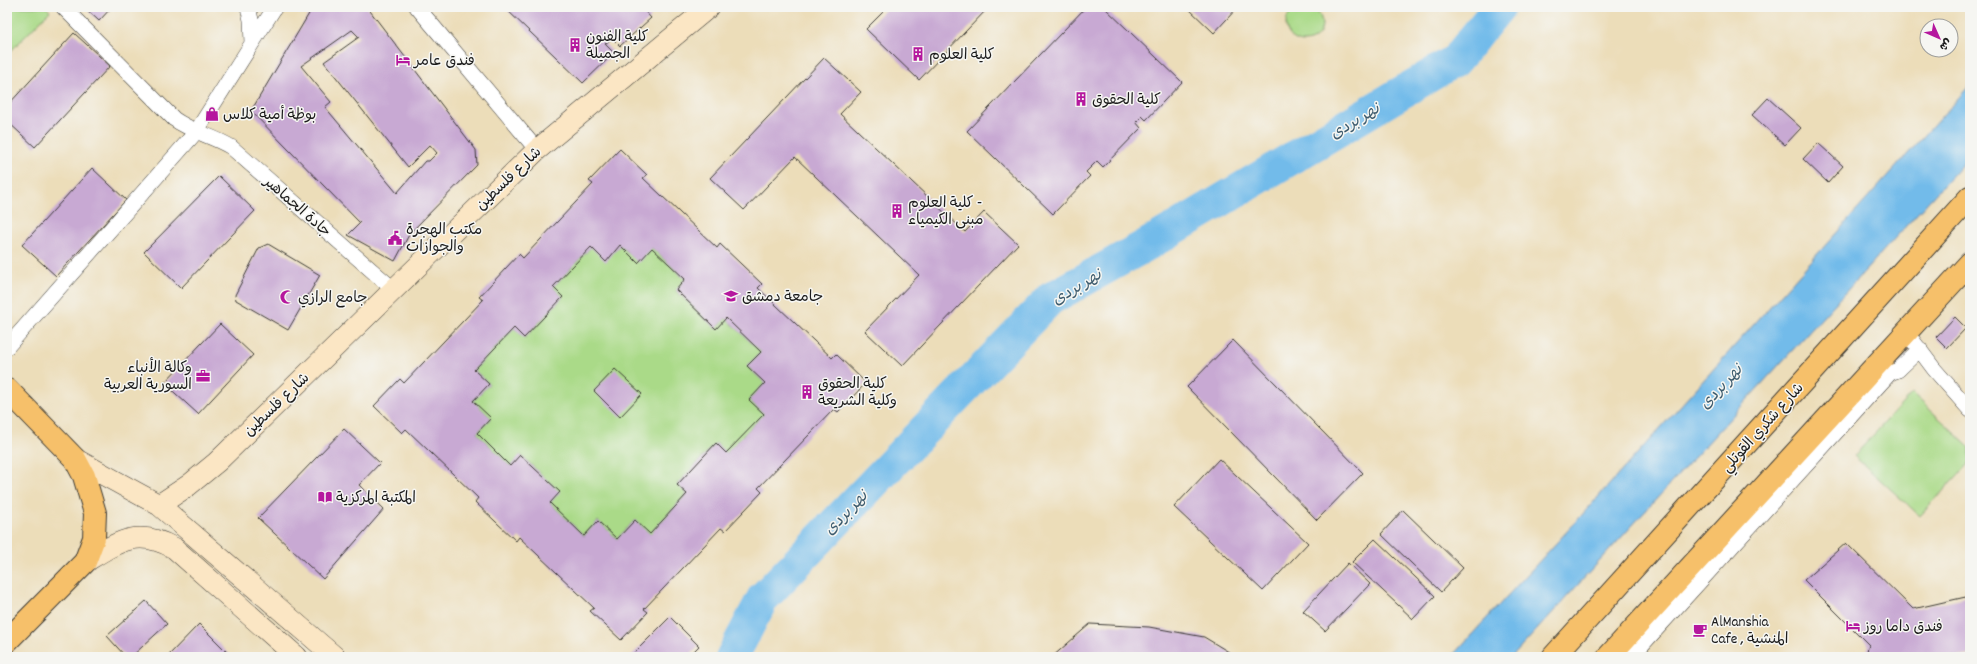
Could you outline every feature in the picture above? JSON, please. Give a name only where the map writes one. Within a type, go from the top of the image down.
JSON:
[{"type":"highway","name":"شارع شكري القوتلي","points":[[1553,657],[1970,197]]},
{"type":"highway","points":[[1608,657],[1970,262]]},
{"type":"highway","points":[[7,389],[75,459],[84,476],[95,513],[94,538],[85,562],[7,641]]},
{"type":"street","name":"جادة الجماهير","points":[[63,7],[174,119],[196,132],[223,142],[235,150],[393,289]]},
{"type":"street","points":[[248,7],[251,20],[252,43]]},
{"type":"street","points":[[7,347],[196,132],[276,7]]},
{"type":"street","points":[[417,7],[537,150]]},
{"type":"street","name":"شارع فلسطين","points":[[159,505],[189,485],[217,462],[537,150],[709,7]]},
{"type":"street","points":[[1906,332],[1934,370],[1970,410]]},
{"type":"street","points":[[1631,657],[1890,373],[1898,370],[1920,349]]},
{"type":"street","points":[[75,459],[159,505],[335,657]]},
{"type":"street","points":[[85,562],[120,541],[131,538],[153,539],[164,542],[174,548],[297,657]]},
{"type":"green space","points":[[1308,6],[1317,11],[1321,17],[1321,31],[1317,37],[1308,42],[1300,42],[1291,37],[1287,31],[1286,20],[1291,11],[1297,7]]},
{"type":"green space","points":[[7,7],[46,7],[50,11],[7,55]]},
{"type":"green space","points":[[620,245],[638,262],[652,248],[685,279],[676,291],[716,329],[726,318],[761,352],[747,366],[765,383],[749,400],[764,414],[726,453],[716,443],[677,484],[687,494],[650,534],[635,520],[617,539],[598,521],[584,536],[550,503],[559,492],[521,455],[510,466],[477,433],[491,418],[473,401],[489,384],[474,370],[514,328],[525,338],[563,297],[553,287],[591,247],[606,261]]},
{"type":"green space","points":[[1912,393],[1970,447],[1970,462],[1920,516],[1854,456]]},
{"type":"water","points":[[1970,85],[1970,156],[1512,657],[1451,657],[1571,527]]},
{"type":"building","points":[[84,7],[112,7],[99,21]]},
{"type":"building","points":[[313,7],[367,7],[476,150],[477,165],[410,233],[395,261],[348,235],[360,223],[251,111]],"holes":[[[352,30],[359,37],[324,62],[408,167],[430,145],[437,153],[429,161],[425,161],[397,193],[325,107],[331,102],[301,66]]]},
{"type":"building","name":"كلية الفنون الجميلة","points":[[504,7],[643,7],[642,8],[651,18],[620,46],[612,38],[605,44],[614,53],[583,83]]},
{"type":"building","name":"كلية العلوم","points":[[888,7],[989,7],[919,80],[866,29]]},
{"type":"building","name":"كلية الحقوق","points":[[1086,7],[1104,7],[1182,82],[1146,120],[1142,116],[1136,122],[1141,128],[1103,167],[1097,161],[1086,172],[1090,176],[1053,214],[967,131]]},
{"type":"building","points":[[1187,7],[1238,7],[1214,33]]},
{"type":"building","points":[[74,33],[110,66],[35,147],[7,121],[7,106]]},
{"type":"building","name":"كلية العلوم - مبنى الكيمياء","points":[[824,58],[861,92],[840,114],[965,232],[984,212],[1018,244],[902,366],[865,331],[919,275],[795,157],[744,210],[710,178]]},
{"type":"building","points":[[1768,98],[1801,128],[1785,145],[1752,115]]},
{"type":"building","points":[[1818,143],[1843,166],[1828,183],[1803,159]]},
{"type":"building","name":"كلية الحقوق وكلية الشريعة","points":[[620,149],[647,175],[643,178],[717,248],[720,244],[762,284],[758,288],[832,358],[836,354],[866,383],[838,412],[834,409],[758,488],[762,492],[725,531],[721,528],[644,609],[648,612],[621,640],[590,611],[594,608],[519,537],[516,541],[475,502],[478,498],[406,429],[402,433],[374,406],[400,379],[404,383],[483,300],[479,297],[519,254],[523,258],[593,184],[589,181]],"holes":[[[620,245],[638,263],[652,248],[685,279],[676,290],[716,329],[726,318],[761,352],[747,366],[765,383],[749,400],[764,414],[726,453],[716,443],[677,485],[687,494],[650,534],[635,520],[617,539],[598,521],[584,536],[550,503],[560,492],[520,455],[510,466],[477,433],[491,418],[473,401],[489,384],[474,370],[514,328],[524,338],[563,297],[553,287],[591,247],[606,262]]]},
{"type":"building","points":[[92,168],[126,200],[56,276],[22,245]]},
{"type":"building","points":[[219,176],[255,211],[181,288],[144,252]]},
{"type":"building","points":[[268,244],[320,275],[288,330],[236,300],[235,295],[259,248]]},
{"type":"building","points":[[1955,317],[1966,328],[1947,348],[1936,337]]},
{"type":"building","points":[[220,324],[253,355],[198,414],[164,383]]},
{"type":"building","points":[[1233,340],[1363,473],[1317,520],[1187,387]]},
{"type":"building","points":[[615,369],[642,394],[620,417],[594,391]]},
{"type":"building","name":"المكتبة المركزية","points":[[344,429],[380,463],[359,485],[384,509],[323,579],[258,518]]},
{"type":"building","points":[[1219,459],[1308,543],[1263,591],[1174,507]]},
{"type":"building","points":[[1403,510],[1463,568],[1441,592],[1381,534]]},
{"type":"building","points":[[1375,539],[1435,596],[1413,619],[1352,562]]},
{"type":"building","points":[[1846,543],[1913,609],[1970,596],[1970,655],[1959,657],[1865,657],[1869,645],[1804,580]]},
{"type":"building","points":[[1348,563],[1370,584],[1325,631],[1303,611]]},
{"type":"building","points":[[146,601],[167,624],[131,657],[126,657],[107,636]]},
{"type":"building","points":[[670,617],[699,646],[688,657],[630,657]]},
{"type":"building","points":[[199,624],[232,657],[167,657]]},
{"type":"building","points":[[1090,624],[1149,627],[1204,637],[1237,657],[1052,657]]},
{"type":"waterway","name":"نهر بردى","points":[[732,657],[763,598],[1050,299],[1150,243],[1456,60],[1499,7]]},
{"type":"place","name":"كلية الفنون الجميلة","points":[[575,45]]},
{"type":"place","name":"كلية العلوم","points":[[918,54]]},
{"type":"place","name":"فندق عامر","points":[[403,60]]},
{"type":"place","name":"كلية الحقوق","points":[[1081,99]]},
{"type":"place","name":"بوظة أمية كلاس","points":[[212,114]]},
{"type":"place","name":"كلية العلوم - مبنى الكيمياء","points":[[897,211]]},
{"type":"place","name":"مكتب الهجرة والجوازات","points":[[395,238]]},
{"type":"place","name":"جامعة دمشق","points":[[731,296]]},
{"type":"place","name":"جامع الرازي","points":[[287,297]]},
{"type":"place","name":"وكالة الأنباء السورية العربية","points":[[203,376]]},
{"type":"place","name":"كلية الحقوق وكلية الشريعة","points":[[807,392]]},
{"type":"place","name":"المكتبة المركزية","points":[[325,497]]},
{"type":"place","name":"فندق داما روز","points":[[1853,626]]},
{"type":"place","name":"AlManshia Cafe , المنشية","points":[[1700,630]]}]
